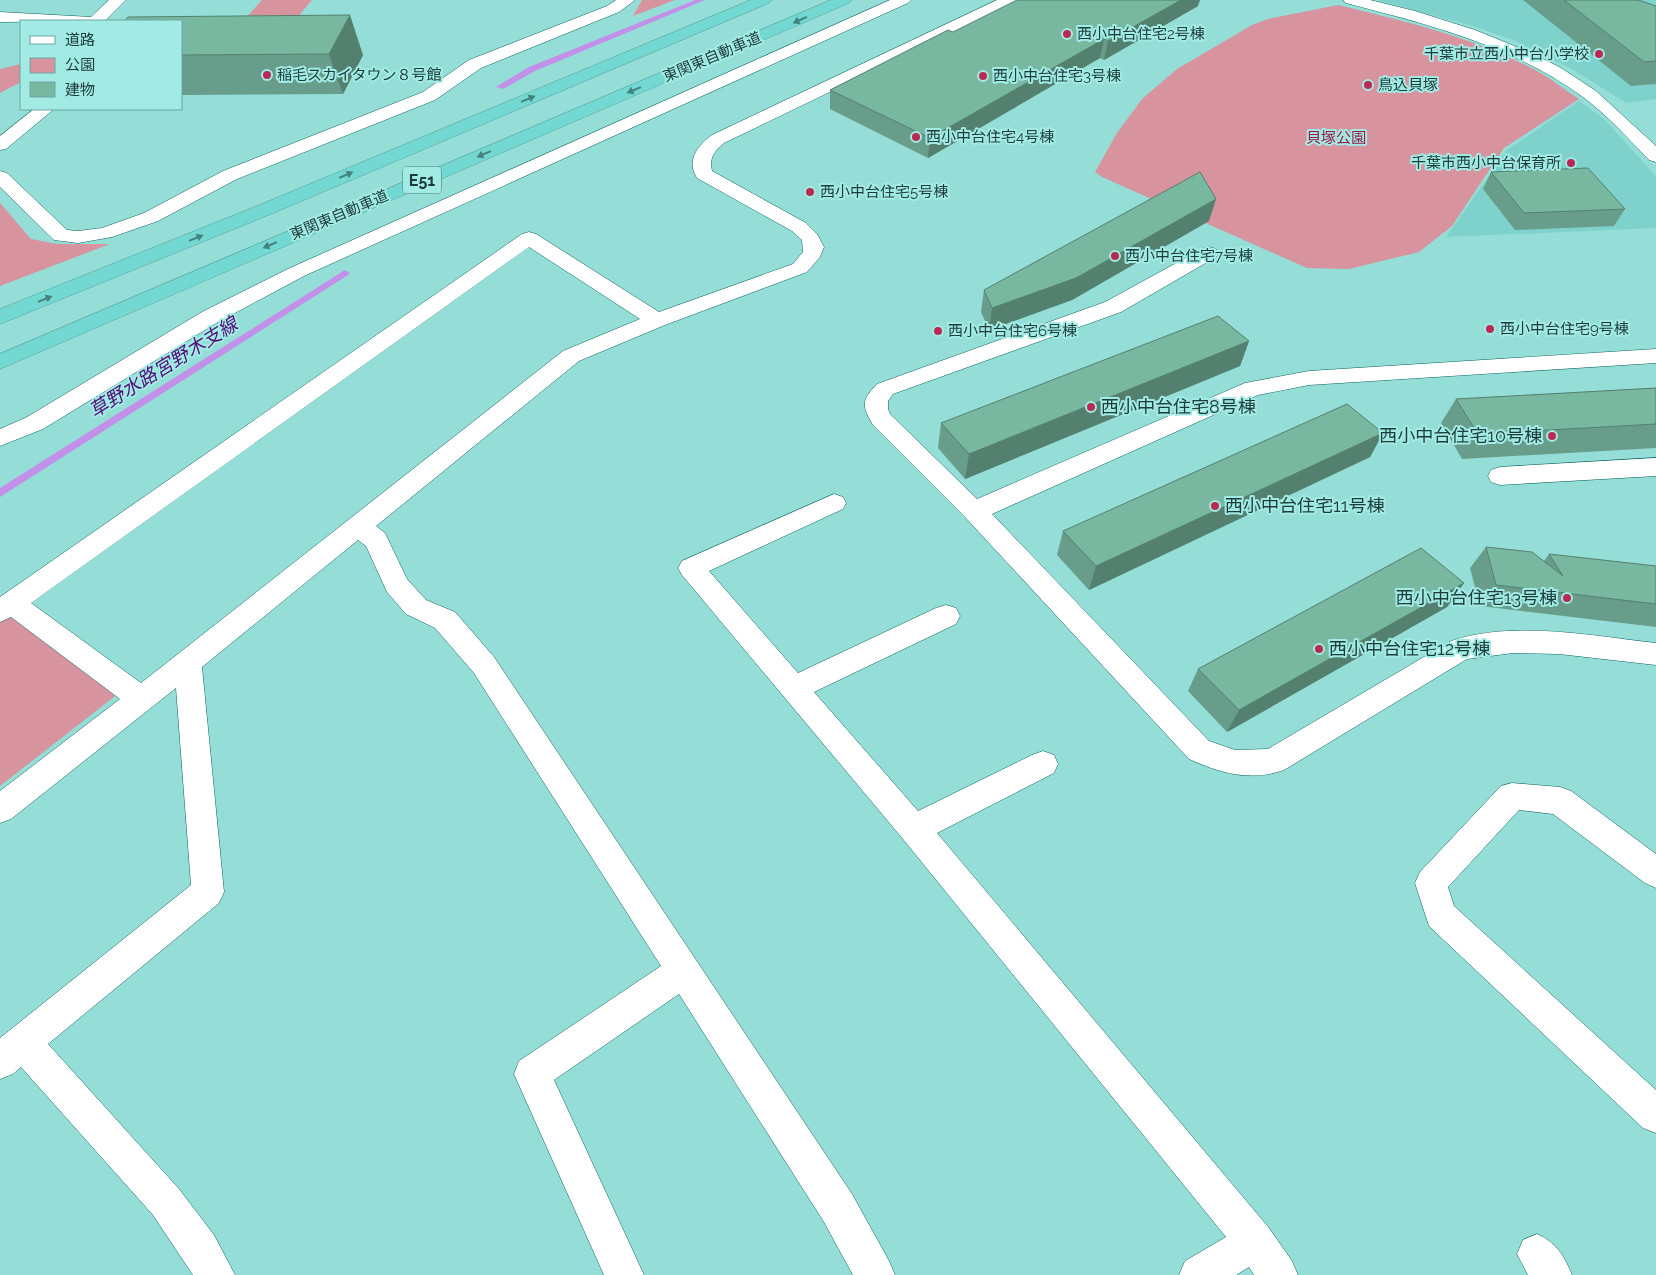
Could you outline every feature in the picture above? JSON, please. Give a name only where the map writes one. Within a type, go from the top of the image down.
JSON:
[{"type":"highway","name":"東関東自動車道","points":[[0,317],[264,210],[764,0]]},
{"type":"highway","name":"東関東自動車道","points":[[0,362],[844,0]]},
{"type":"street","points":[[97,20],[118,0]]},
{"type":"street","points":[[0,177],[61,236],[78,237],[105,233],[151,217],[230,174],[304,148],[429,96],[475,64],[613,9],[627,0]]},
{"type":"street","points":[[0,438],[35,422],[210,317],[297,272],[903,0]]},
{"type":"street","points":[[0,809],[188,663],[571,356],[657,320],[800,268],[812,257],[814,247],[810,236],[799,227],[704,174],[700,165],[702,155],[708,146],[718,139],[1009,0]]},
{"type":"street","points":[[1352,0],[1440,24],[1506,48],[1549,69],[1579,87],[1609,110],[1656,156]]},
{"type":"street","points":[[0,17],[68,20]]},
{"type":"street","points":[[0,145],[44,110]]},
{"type":"street","points":[[141,699],[5,607],[529,238],[657,320]]},
{"type":"street","points":[[1209,253],[1113,307],[885,389],[876,399],[876,409],[881,419],[974,512],[1199,750],[1224,762],[1249,765],[1272,761],[1461,649],[1513,642],[1559,643],[1656,654]]},
{"type":"street","points":[[974,512],[1252,388],[1309,378],[1656,356]]},
{"type":"street","points":[[1500,476],[1656,466]]},
{"type":"street","points":[[834,502],[691,568],[914,829],[1255,1242],[1278,1275]]},
{"type":"street","points":[[358,527],[376,540],[396,584],[416,607],[445,620],[484,664],[838,1208],[875,1275]]},
{"type":"street","points":[[794,688],[946,616]]},
{"type":"street","points":[[188,663],[208,892],[11,1051],[166,1202],[200,1248],[215,1275]]},
{"type":"street","points":[[914,829],[1043,764]]},
{"type":"street","points":[[1656,873],[1560,802],[1512,796],[1431,883],[1441,915],[1656,1115]]},
{"type":"street","points":[[624,1275],[532,1074],[684,970]]},
{"type":"street","points":[[1199,1275],[1255,1242]]},
{"type":"shaded area","name":"千葉市立西小中台小学校","points":[[1377,0],[1656,0],[1656,99],[1626,103],[1570,68],[1513,40],[1473,26]]},
{"type":"shaded area","name":"千葉市西小中台保育所","points":[[1579,101],[1604,119],[1656,176],[1656,228],[1446,237],[1507,150]]},
{"type":"green space","points":[[262,0],[312,0],[286,31],[236,29]]},
{"type":"green space","points":[[642,0],[675,0],[633,16]]},
{"type":"green space","name":"貝塚公園","points":[[1338,5],[1414,24],[1490,49],[1548,77],[1579,99],[1504,148],[1452,226],[1419,252],[1349,269],[1307,268],[1102,177],[1095,172],[1117,133],[1142,99],[1177,69],[1252,25],[1268,19]]},
{"type":"green space","points":[[20,64],[20,83],[0,93],[0,69]]},
{"type":"green space","points":[[0,203],[31,239],[57,244],[110,244],[0,286]]},
{"type":"green space","points":[[10,612],[119,693],[0,786],[0,619]]},
{"type":"building","points":[[1017,0],[1181,0],[1108,41],[1104,39],[930,138],[830,90],[948,30],[953,32]]},
{"type":"building","points":[[1564,0],[1638,0],[1656,6],[1656,61],[1644,62]]},
{"type":"building","points":[[350,15],[329,54],[182,55],[182,20],[125,20],[128,17]]},
{"type":"building","points":[[1588,168],[1625,209],[1524,213],[1491,172]]},
{"type":"building","points":[[1200,172],[1216,199],[1076,278],[992,308],[984,290]]},
{"type":"building","points":[[1218,316],[1249,341],[969,454],[941,423]]},
{"type":"building","points":[[1656,388],[1656,424],[1478,434],[1456,399]]},
{"type":"building","points":[[1347,404],[1383,433],[1096,566],[1063,531]]},
{"type":"building","points":[[1486,547],[1532,552],[1563,576],[1549,554],[1656,566],[1656,604],[1496,585]]},
{"type":"building","name":"西小中台住宅12号棟","points":[[1421,548],[1464,583],[1239,710],[1198,669]]},
{"type":"waterway","points":[[500,87],[532,69],[701,0]]},
{"type":"waterway","name":"草野水路宮野木支線","points":[[0,493],[345,273]]},
{"type":"place","name":"西小中台住宅2号棟","points":[[1067,34]]},
{"type":"place","name":"千葉市立西小中台小学校","points":[[1599,54]]},
{"type":"place","name":"稲毛スカイタウン８号館","points":[[267,75]]},
{"type":"place","name":"西小中台住宅3号棟","points":[[983,76]]},
{"type":"place","name":"鳥込貝塚","points":[[1368,85]]},
{"type":"place","name":"西小中台住宅4号棟","points":[[916,137]]},
{"type":"place","name":"千葉市西小中台保育所","points":[[1571,163]]},
{"type":"place","name":"西小中台住宅5号棟","points":[[810,192]]},
{"type":"place","name":"西小中台住宅7号棟","points":[[1115,256]]},
{"type":"place","name":"西小中台住宅9号棟","points":[[1490,329]]},
{"type":"place","name":"西小中台住宅6号棟","points":[[938,331]]},
{"type":"place","name":"西小中台住宅8号棟","points":[[1091,407]]},
{"type":"place","name":"西小中台住宅10号棟","points":[[1552,436]]},
{"type":"place","name":"西小中台住宅11号棟","points":[[1215,506]]},
{"type":"place","name":"西小中台住宅13号棟","points":[[1567,598]]},
{"type":"place","name":"西小中台住宅12号棟","points":[[1319,649]]}]
